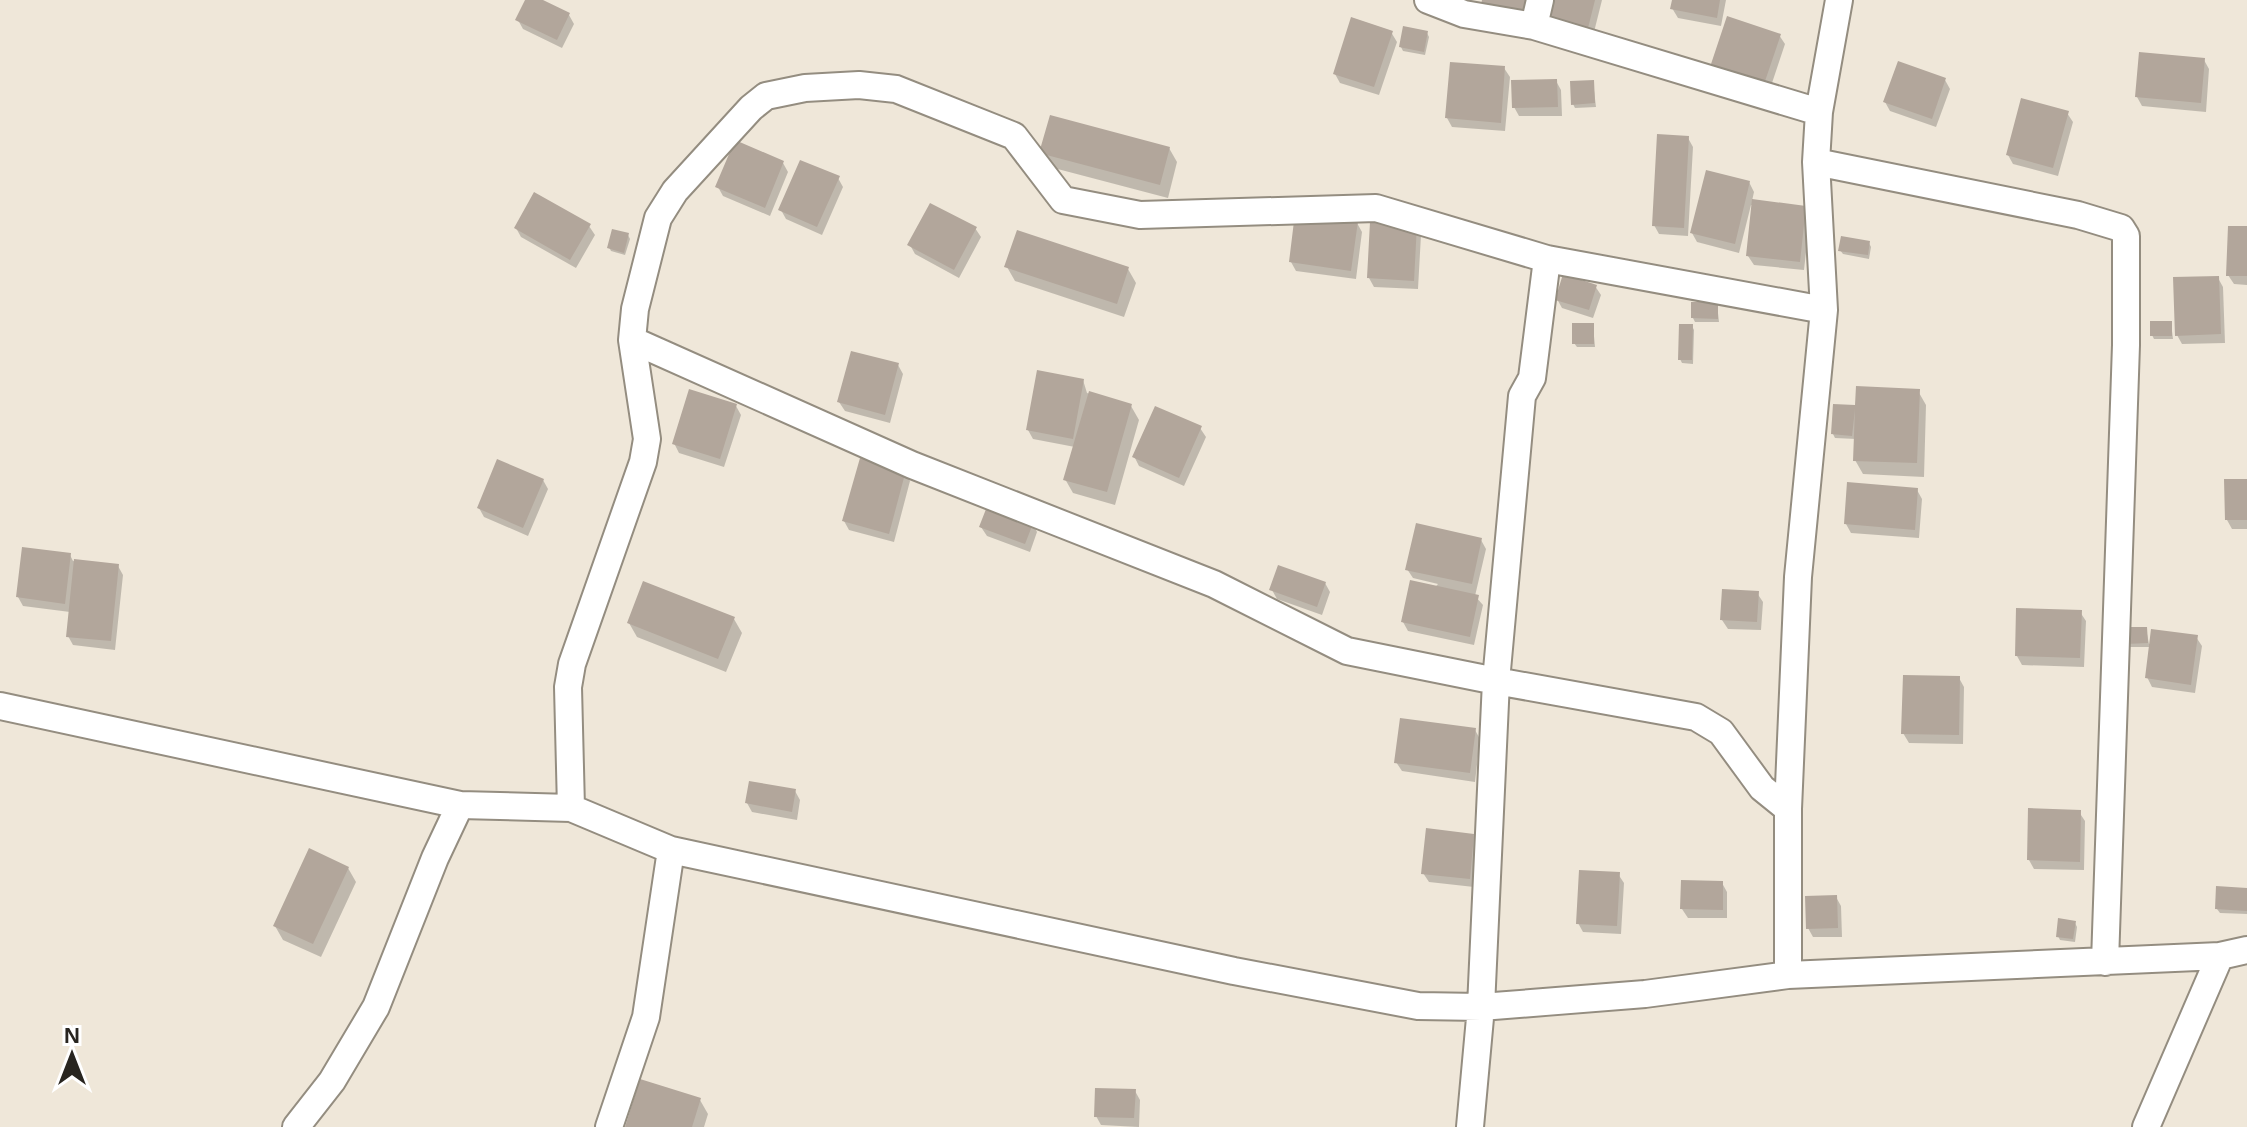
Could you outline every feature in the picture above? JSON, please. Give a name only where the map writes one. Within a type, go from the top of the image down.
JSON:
[{"type":"street","points":[[1428,0],[1464,14],[1534,26],[1819,112]]},
{"type":"street","points":[[1534,26],[1540,0]]},
{"type":"street","points":[[1788,975],[1788,809],[1798,577],[1824,310],[1816,162],[1819,112],[1839,0]]},
{"type":"street","points":[[571,808],[568,687],[572,664],[643,462],[647,439],[632,340],[635,309],[658,218],[675,191],[751,108],[766,96],[805,88],[859,85],[896,89],[1014,136],[1063,200],[1140,215],[1376,208],[1547,259],[1824,310]]},
{"type":"street","points":[[1816,162],[2078,215],[2121,228],[2126,236],[2126,345],[2105,962]]},
{"type":"street","points":[[1470,1127],[1481,1007],[1496,681],[1522,396],[1532,378],[1547,259]]},
{"type":"street","points":[[632,340],[912,465],[1214,584],[1347,651],[1696,717],[1721,732],[1762,788],[1788,809]]},
{"type":"street","points":[[0,706],[460,805],[571,808],[671,850],[1234,971],[1418,1006],[1481,1007],[1645,994],[1788,975],[2220,956],[2247,950]]},
{"type":"street","points":[[296,1127],[332,1081],[376,1007],[435,858],[460,805]]},
{"type":"street","points":[[609,1127],[646,1017],[671,850]]},
{"type":"street","points":[[2146,1127],[2220,956]]},
{"type":"building","points":[[525,0],[543,0],[570,13],[557,40],[515,20]]},
{"type":"building","points":[[1482,0],[1532,0],[1528,19],[1480,9]]},
{"type":"building","points":[[1546,0],[1595,0],[1587,32],[1541,20]]},
{"type":"building","points":[[1672,0],[1720,0],[1717,18],[1670,9]]},
{"type":"building","points":[[1727,16],[1781,34],[1762,90],[1708,73]]},
{"type":"building","points":[[1351,17],[1393,31],[1374,87],[1333,74]]},
{"type":"building","points":[[1403,26],[1428,31],[1424,52],[1399,47]]},
{"type":"building","points":[[2139,52],[2205,58],[2201,103],[2135,97]]},
{"type":"building","points":[[1898,61],[1946,78],[1932,119],[1883,102]]},
{"type":"building","points":[[1450,62],[1505,66],[1501,123],[1445,118]]},
{"type":"building","points":[[1557,79],[1558,107],[1512,108],[1511,80]]},
{"type":"building","points":[[1594,80],[1595,103],[1571,105],[1570,81]]},
{"type":"building","points":[[2021,98],[2069,111],[2053,168],[2006,155]]},
{"type":"building","points":[[1050,115],[1170,147],[1160,185],[1039,153]]},
{"type":"building","points":[[1657,134],[1689,136],[1684,228],[1652,226]]},
{"type":"building","points":[[735,140],[784,161],[765,208],[715,187]]},
{"type":"building","points":[[800,160],[840,176],[817,227],[778,210]]},
{"type":"building","points":[[1706,170],[1750,181],[1735,244],[1690,233]]},
{"type":"building","points":[[534,192],[591,224],[570,260],[514,228]]},
{"type":"building","points":[[1752,199],[1806,206],[1800,262],[1746,256]]},
{"type":"building","points":[[930,203],[977,227],[954,270],[907,245]]},
{"type":"building","points":[[1295,213],[1358,221],[1351,271],[1289,262]]},
{"type":"building","points":[[1370,222],[1417,224],[1414,281],[1367,278]]},
{"type":"building","points":[[2228,226],[2247,226],[2247,276],[2226,276]]},
{"type":"building","points":[[612,229],[629,233],[624,253],[607,248]]},
{"type":"building","points":[[1017,230],[1129,267],[1117,304],[1004,267]]},
{"type":"building","points":[[1841,236],[1870,241],[1868,255],[1838,251]]},
{"type":"building","points":[[1563,274],[1597,285],[1589,310],[1555,300]]},
{"type":"building","points":[[2219,276],[2221,334],[2175,336],[2173,277]]},
{"type":"building","points":[[1691,302],[1718,302],[1718,319],[1691,318]]},
{"type":"building","points":[[2150,321],[2172,321],[2172,336],[2150,336]]},
{"type":"building","points":[[1572,323],[1594,323],[1594,344],[1572,344]]},
{"type":"building","points":[[1679,324],[1693,324],[1692,360],[1678,360]]},
{"type":"building","points":[[851,351],[899,363],[885,415],[837,402]]},
{"type":"building","points":[[1037,370],[1084,379],[1073,439],[1026,430]]},
{"type":"building","points":[[1856,386],[1920,389],[1917,463],[1853,461],[1855,409],[1852,436],[1831,434],[1833,404],[1855,405]]},
{"type":"building","points":[[689,389],[737,404],[720,459],[672,444]]},
{"type":"building","points":[[1089,391],[1132,404],[1107,492],[1063,480]]},
{"type":"building","points":[[1155,406],[1202,426],[1179,478],[1132,457]]},
{"type":"building","points":[[860,458],[906,470],[889,534],[842,521]]},
{"type":"building","points":[[497,459],[544,479],[523,528],[477,508]]},
{"type":"building","points":[[2224,479],[2247,479],[2247,520],[2225,520]]},
{"type":"building","points":[[1847,482],[1918,488],[1915,530],[1844,524]]},
{"type":"building","points":[[988,504],[1034,521],[1025,544],[979,527]]},
{"type":"building","points":[[1416,523],[1482,538],[1472,584],[1405,570]]},
{"type":"building","points":[[22,547],[71,553],[65,604],[16,597]]},
{"type":"building","points":[[74,559],[119,564],[111,641],[66,637]]},
{"type":"building","points":[[1278,565],[1326,582],[1317,607],[1269,590]]},
{"type":"building","points":[[1410,580],[1479,595],[1470,637],[1401,622]]},
{"type":"building","points":[[643,581],[735,617],[718,659],[627,623]]},
{"type":"building","points":[[1722,589],[1759,591],[1757,622],[1720,620]]},
{"type":"building","points":[[2016,608],[2082,610],[2080,658],[2015,656]]},
{"type":"building","points":[[2125,627],[2147,627],[2148,643],[2126,644]]},
{"type":"building","points":[[2151,629],[2198,635],[2191,685],[2145,678]]},
{"type":"building","points":[[1903,675],[1960,676],[1959,735],[1901,734]]},
{"type":"building","points":[[1400,718],[1476,728],[1470,773],[1394,763]]},
{"type":"building","points":[[749,781],[796,789],[792,812],[745,803]]},
{"type":"building","points":[[2028,808],[2081,810],[2080,862],[2027,860]]},
{"type":"building","points":[[1426,828],[1474,834],[1470,879],[1421,874]]},
{"type":"building","points":[[309,848],[349,867],[313,944],[273,926]]},
{"type":"building","points":[[1579,870],[1620,872],[1617,926],[1576,924]]},
{"type":"building","points":[[1681,880],[1723,881],[1723,910],[1680,909]]},
{"type":"building","points":[[2216,886],[2247,888],[2247,911],[2215,909]]},
{"type":"building","points":[[1837,895],[1838,928],[1806,929],[1805,896]]},
{"type":"building","points":[[2058,918],[2076,921],[2073,939],[2056,937]]},
{"type":"building","points":[[640,1079],[701,1098],[692,1127],[625,1127]]},
{"type":"building","points":[[1095,1088],[1136,1089],[1134,1118],[1094,1117]]}]
